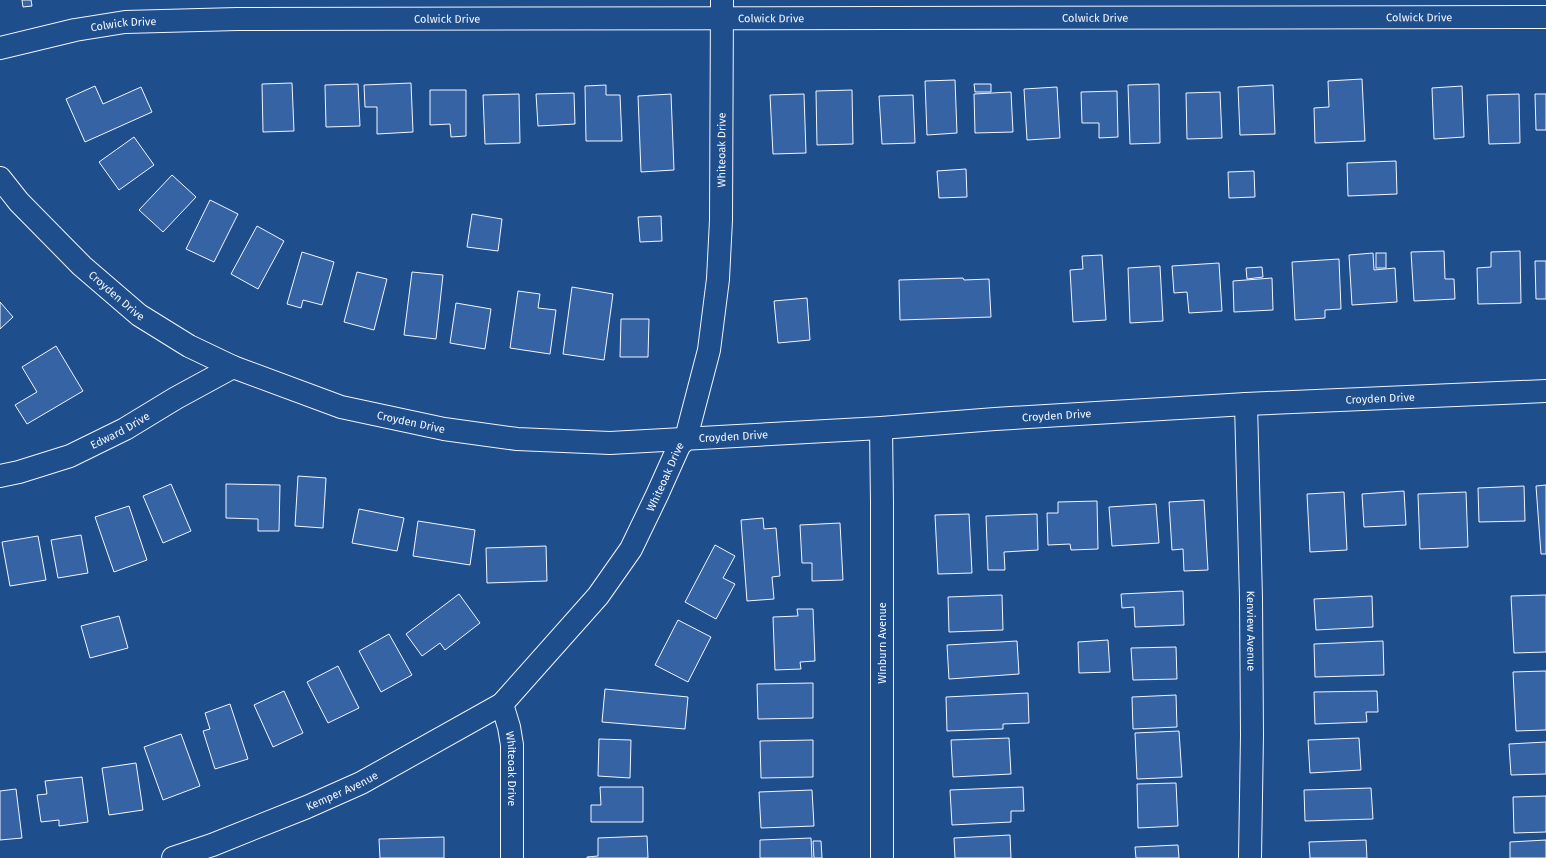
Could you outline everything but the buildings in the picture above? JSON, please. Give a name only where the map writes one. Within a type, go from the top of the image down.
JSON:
[{"type":"street","name":"Colwick Drive","points":[[0,48],[75,30],[125,22],[722,9],[1546,17]]},
{"type":"street","name":"Whiteoak Drive","points":[[512,858],[512,745],[509,727],[502,704],[598,596],[631,549],[658,496],[679,446],[686,438],[706,363],[718,279],[721,220],[722,9]]},
{"type":"street","name":"Croyden Drive","points":[[0,178],[19,202],[82,266],[139,316],[189,346],[233,367],[341,407],[444,429],[517,439],[610,443],[881,428],[995,419],[1246,404],[1546,391]]},
{"type":"street","name":"Edward Drive","points":[[0,476],[19,472],[70,456],[125,429],[176,398],[233,367]]},
{"type":"street","name":"Kenview Avenue","points":[[1246,404],[1251,598],[1252,735],[1250,858]]},
{"type":"street","name":"Winburn Avenue","points":[[881,428],[882,858]]},
{"type":"street","name":"Kemper Avenue","points":[[174,858],[212,845],[307,808],[361,783],[502,704]]}]
